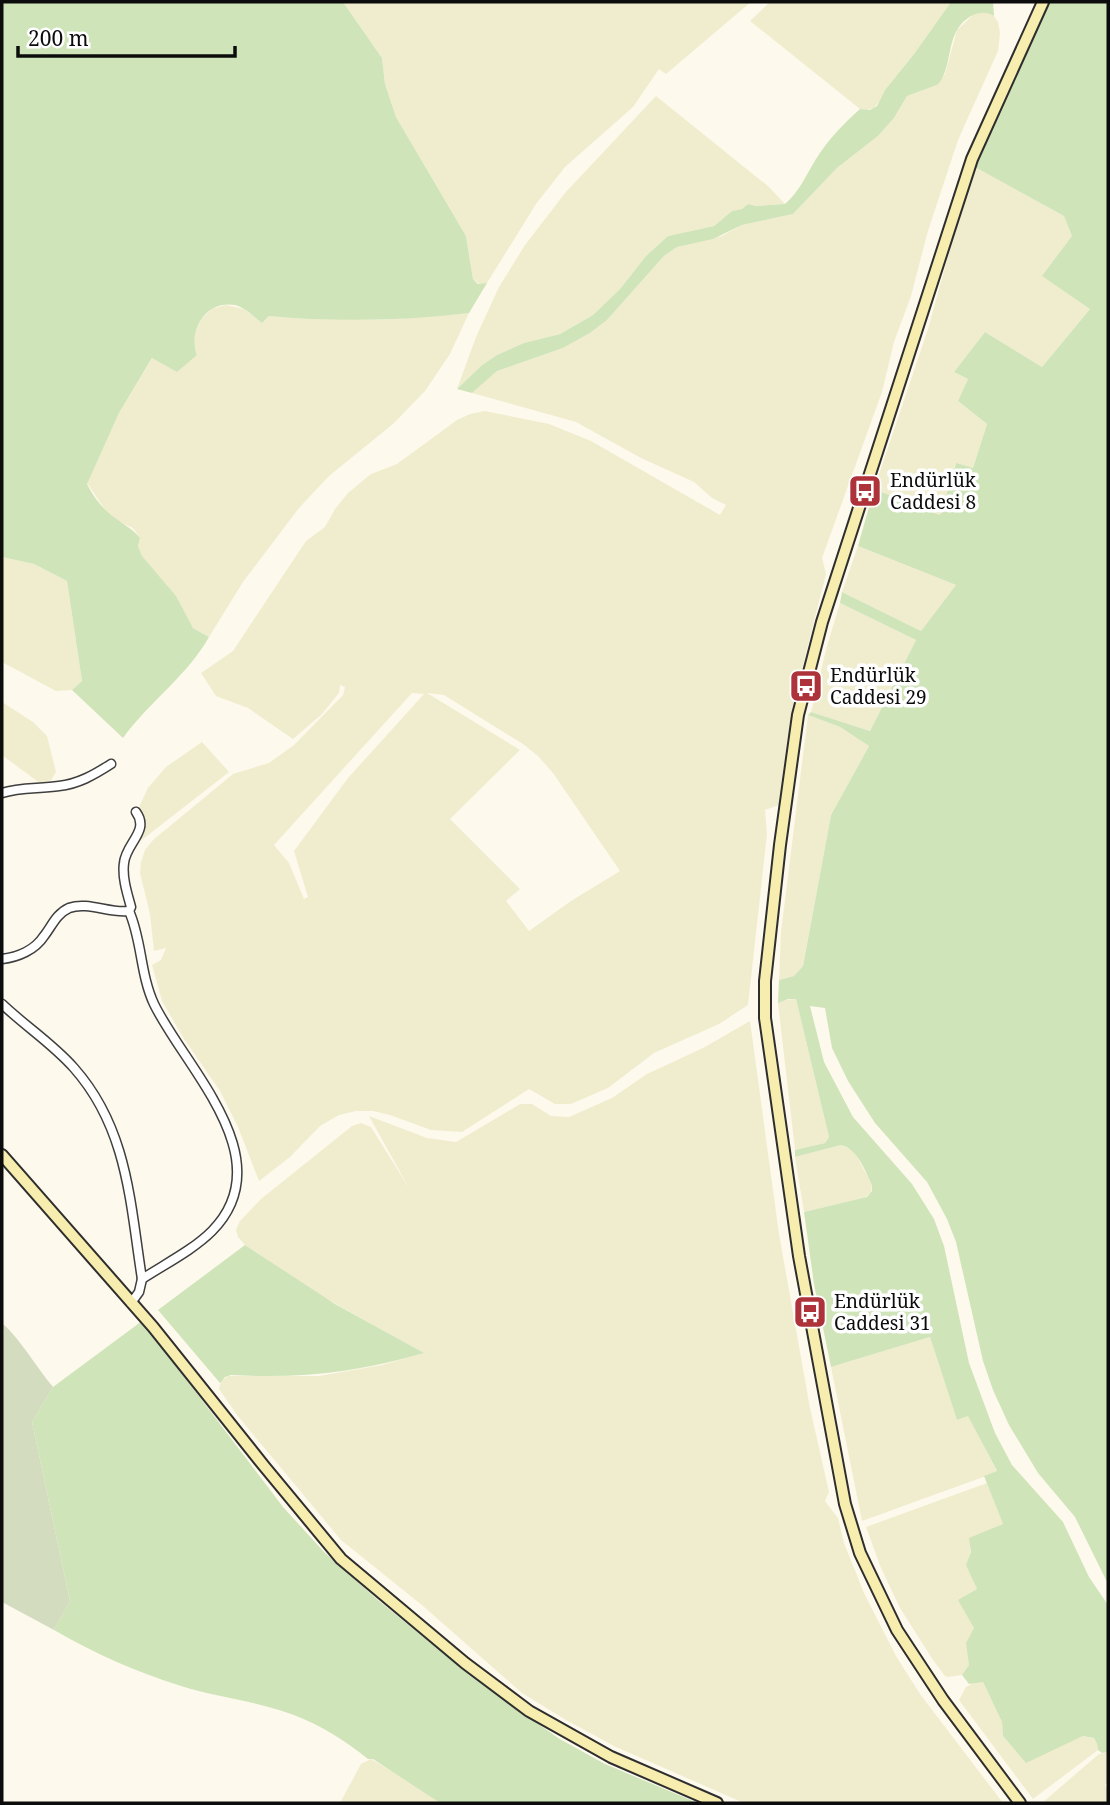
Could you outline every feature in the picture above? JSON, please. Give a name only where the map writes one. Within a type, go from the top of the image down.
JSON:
[{"type":"street","points":[[1020,1803],[943,1700],[897,1630],[860,1553],[845,1504],[799,1256],[765,1018],[765,981],[798,715],[822,622],[972,159],[1042,2]]},
{"type":"street","points":[[2,793],[61,786],[88,779],[111,764]]},
{"type":"street","points":[[136,812],[141,820],[140,830],[130,843],[123,865],[131,907],[129,911],[150,995],[167,1027],[214,1098],[236,1155],[238,1171],[233,1197],[213,1230],[142,1279]]},
{"type":"street","points":[[2,959],[30,950],[43,938],[59,914],[69,908],[81,906],[129,911]]},
{"type":"street","points":[[2,1004],[73,1066],[106,1114],[124,1161],[142,1279],[139,1292],[131,1303]]},
{"type":"street","points":[[2,1155],[131,1303],[341,1559],[465,1663],[529,1711],[611,1757],[717,1803]]},
{"type":"shaded area","points":[[343,2],[751,2],[666,74],[659,69],[633,107],[565,167],[536,204],[487,283],[481,285],[473,279],[466,236],[396,117],[385,84],[382,58]]},
{"type":"shaded area","points":[[770,2],[951,2],[885,90],[879,102],[874,108],[867,110],[860,109],[750,21]]},
{"type":"shaded area","points":[[987,12],[998,22],[998,51],[958,140],[928,231],[911,296],[894,342],[882,392],[822,558],[826,574],[802,669],[779,805],[765,810],[767,834],[748,1005],[719,1024],[654,1053],[608,1088],[571,1104],[555,1104],[529,1089],[462,1132],[431,1130],[373,1111],[339,1115],[320,1126],[290,1157],[259,1181],[238,1127],[220,1091],[162,1001],[152,965],[161,960],[166,948],[154,951],[150,914],[140,873],[141,862],[145,850],[153,840],[233,774],[269,763],[294,745],[343,695],[345,687],[340,685],[339,693],[322,714],[293,739],[248,708],[216,696],[201,673],[233,651],[306,541],[325,527],[348,493],[371,474],[397,464],[457,420],[470,414],[485,411],[549,424],[591,441],[720,515],[726,505],[712,498],[694,482],[641,458],[576,422],[472,393],[497,371],[563,348],[590,333],[607,320],[664,256],[677,247],[722,236],[742,225],[793,214],[837,168],[878,136],[894,118],[907,96],[937,85],[945,74],[957,30],[974,14]],"holes":[[[412,693],[424,694],[348,778],[294,851],[308,897],[304,899],[289,863],[274,845]],[[427,693],[444,695],[538,756],[553,773],[620,871],[529,931],[506,901],[520,889],[450,819],[520,750]]]},
{"type":"shaded area","points":[[656,96],[769,187],[785,204],[748,204],[742,209],[732,211],[714,226],[668,236],[646,256],[620,289],[593,315],[560,334],[524,343],[497,355],[457,389],[476,337],[499,287],[525,245],[565,193]]},
{"type":"shaded area","points":[[973,166],[1064,216],[1072,235],[1090,309],[1042,367],[985,332],[954,372],[968,379],[958,401],[987,424],[973,468],[955,464],[940,515],[874,489],[928,329]]},
{"type":"shaded area","points":[[226,305],[244,309],[262,323],[269,316],[382,320],[469,313],[450,354],[425,391],[393,424],[329,476],[299,508],[243,582],[209,637],[193,628],[142,556],[138,546],[140,538],[133,528],[119,522],[106,511],[87,483],[119,413],[153,357],[197,356],[194,342],[201,319],[212,309]]},
{"type":"shaded area","points":[[858,546],[956,585],[921,631],[842,592]]},
{"type":"shaded area","points":[[2,557],[34,564],[67,581],[82,681],[72,690],[56,691],[2,662]]},
{"type":"shaded area","points":[[840,603],[916,640],[870,731],[811,712]]},
{"type":"shaded area","points":[[2,702],[33,722],[47,736],[56,772],[51,780],[42,783],[37,781],[2,755]]},
{"type":"shaded area","points":[[808,715],[840,727],[869,746],[831,815],[803,966],[794,976],[779,980],[781,932]]},
{"type":"shaded area","points":[[202,742],[229,772],[134,846],[143,821],[139,807],[148,788],[166,767]]},
{"type":"shaded area","points":[[796,999],[829,1137],[825,1143],[795,1150],[778,1003]]},
{"type":"shaded area","points":[[750,1021],[779,1234],[810,1408],[829,1492],[825,1501],[838,1518],[844,1543],[864,1593],[896,1656],[920,1694],[1003,1803],[744,1803],[616,1747],[522,1693],[423,1606],[341,1540],[237,1415],[219,1389],[221,1381],[228,1376],[319,1376],[382,1365],[423,1353],[320,1295],[245,1245],[238,1237],[236,1230],[240,1221],[261,1199],[352,1126],[361,1123],[371,1127],[409,1188],[369,1116],[427,1138],[456,1142],[520,1104],[532,1104],[551,1116],[569,1117],[612,1098],[647,1074],[703,1048]]},
{"type":"shaded area","points":[[841,1145],[854,1151],[872,1185],[871,1193],[864,1198],[804,1212],[795,1157]]},
{"type":"shaded area","points":[[930,1337],[957,1419],[968,1415],[997,1472],[862,1521],[831,1367]]},
{"type":"shaded area","points":[[987,1483],[1003,1524],[971,1543],[967,1565],[977,1589],[974,1628],[968,1657],[970,1661],[968,1669],[962,1675],[948,1677],[933,1660],[900,1608],[866,1527]]},
{"type":"shaded area","points":[[983,1682],[1002,1722],[1003,1736],[1026,1762],[1083,1736],[1094,1738],[1098,1750],[1033,1799],[959,1700],[966,1687]]},
{"type":"shaded area","points":[[1108,1752],[1108,1782],[1105,1785],[1108,1789],[1108,1803],[1042,1803],[1099,1754]]},
{"type":"shaded area","points":[[371,1759],[440,1803],[340,1803],[361,1764]]},
{"type":"green space","points":[[2,2],[343,2],[382,58],[385,84],[396,117],[466,236],[473,279],[478,284],[487,283],[469,313],[444,316],[344,320],[269,316],[262,323],[239,306],[215,307],[207,312],[197,327],[197,355],[177,372],[152,358],[119,413],[87,484],[104,508],[140,538],[138,546],[142,556],[176,596],[193,628],[209,637],[179,677],[123,738],[72,690],[82,681],[67,581],[34,564],[2,557]]},
{"type":"green space","points":[[951,2],[993,2],[994,16],[978,13],[963,22],[953,38],[946,70],[940,82],[907,96],[894,118],[878,136],[837,168],[793,214],[742,225],[713,239],[677,247],[664,256],[607,320],[590,333],[563,348],[497,371],[472,393],[457,389],[497,355],[524,343],[560,334],[593,315],[620,289],[646,256],[668,236],[714,226],[732,211],[742,209],[748,204],[785,204],[842,126],[860,109],[870,110],[877,106],[885,90]]},
{"type":"green space","points":[[1045,2],[1108,2],[1108,1584],[1075,1517],[1038,1473],[1009,1425],[993,1390],[983,1361],[956,1242],[947,1219],[927,1182],[875,1123],[848,1081],[832,1048],[825,1008],[810,1006],[824,1062],[853,1117],[912,1184],[934,1219],[944,1246],[969,1363],[995,1433],[1012,1465],[1063,1522],[1089,1577],[1108,1605],[1108,1752],[1102,1753],[1098,1750],[1094,1738],[1083,1736],[1026,1763],[1003,1736],[1002,1722],[983,1682],[969,1684],[962,1675],[969,1665],[966,1643],[974,1628],[958,1600],[977,1589],[966,1565],[971,1552],[969,1538],[1003,1524],[984,1476],[997,1471],[968,1416],[957,1420],[930,1337],[831,1367],[814,1284],[804,1212],[867,1197],[872,1191],[872,1185],[864,1167],[847,1147],[841,1145],[795,1157],[795,1150],[825,1143],[829,1137],[796,999],[778,1003],[779,980],[794,976],[803,966],[831,815],[869,746],[840,727],[808,715],[811,712],[870,731],[916,640],[840,603],[842,592],[921,631],[956,585],[858,546],[874,489],[940,515],[956,463],[973,468],[987,424],[958,401],[968,379],[954,372],[985,332],[1042,367],[1090,309],[1042,276],[1072,236],[1064,216],[973,166]]},
{"type":"green space","points":[[245,1245],[335,1304],[424,1353],[329,1373],[231,1375],[220,1383],[158,1310]]},
{"type":"green space","points":[[142,1321],[283,1507],[325,1553],[379,1601],[465,1671],[558,1738],[605,1764],[698,1803],[440,1803],[315,1724],[267,1707],[164,1681],[54,1630],[70,1601],[32,1422],[53,1387]]},
{"type":"green space","points":[[2,1323],[53,1387],[32,1422],[70,1601],[54,1630],[2,1602]]},
{"type":"place","name":"Endürlük Caddesi 8","points":[[865,491]]},
{"type":"place","name":"Endürlük Caddesi 29","points":[[806,686]]},
{"type":"place","name":"Endürlük Caddesi 31","points":[[810,1312]]}]
